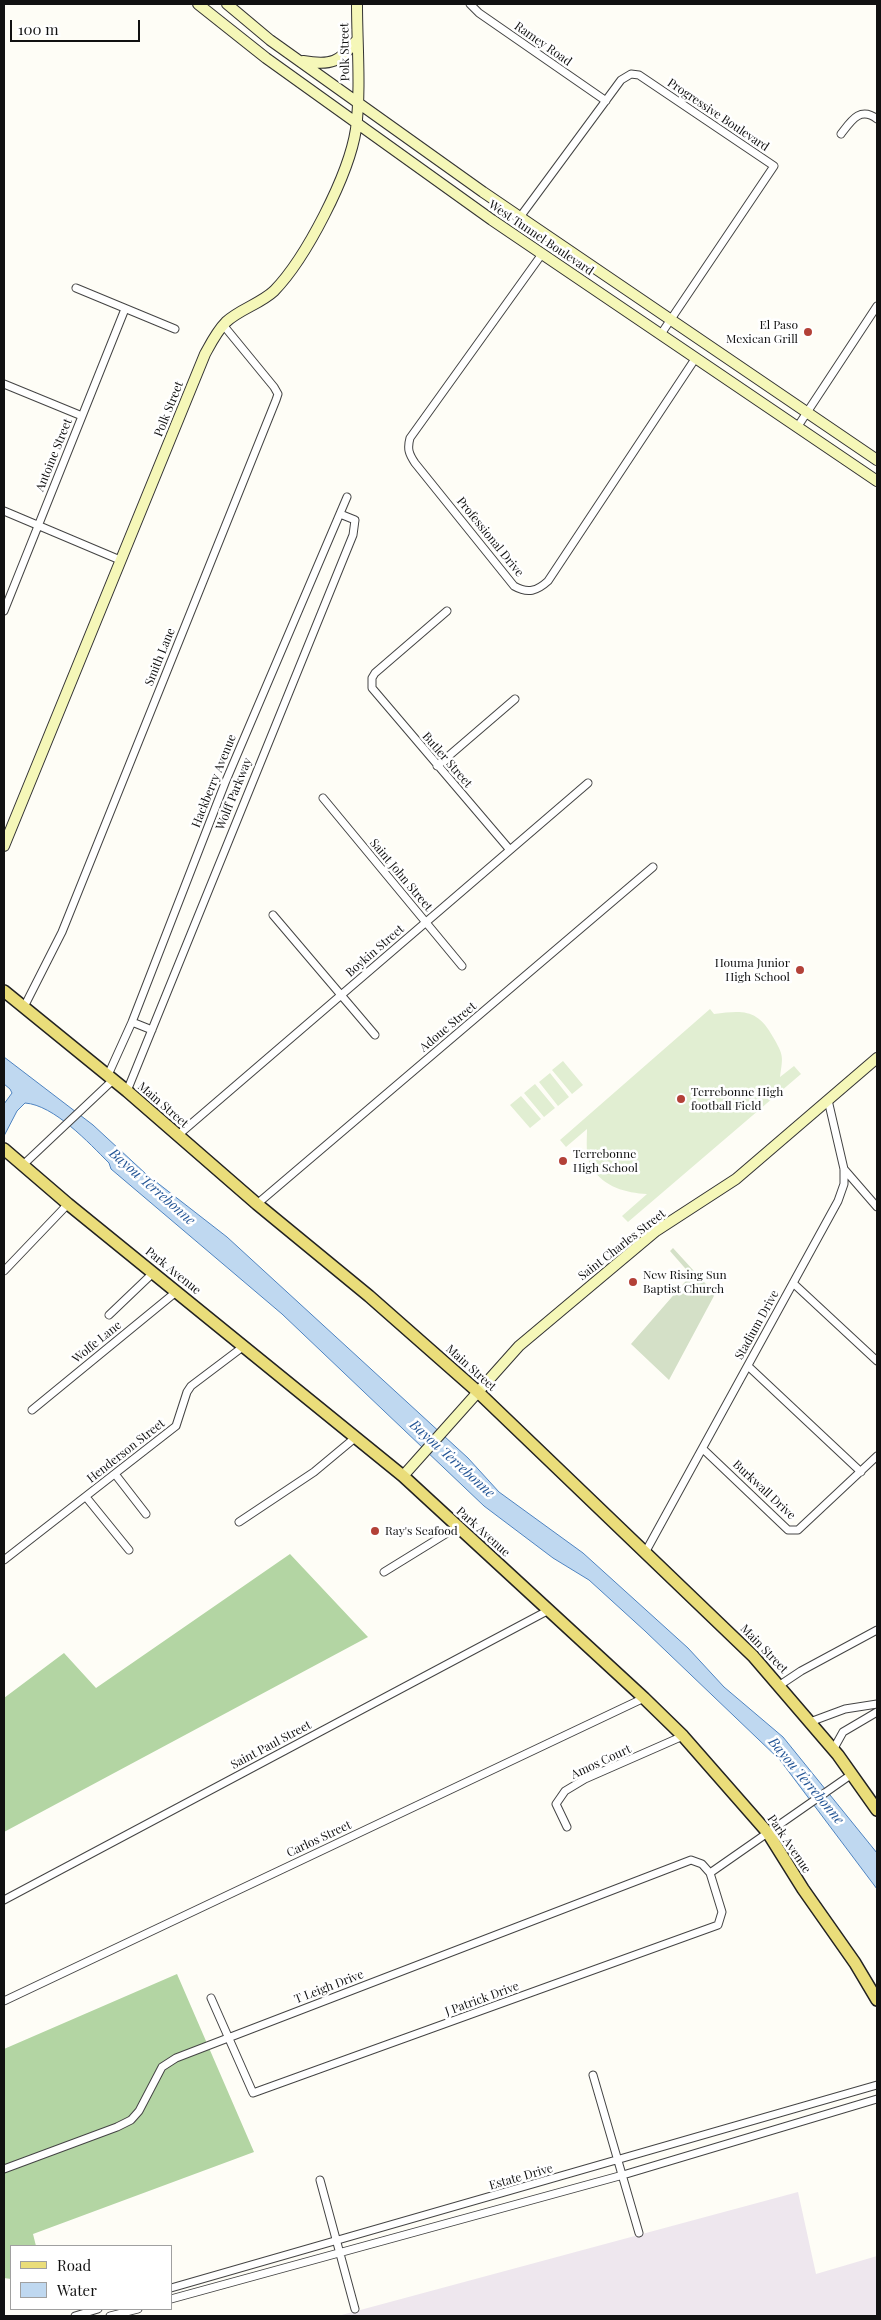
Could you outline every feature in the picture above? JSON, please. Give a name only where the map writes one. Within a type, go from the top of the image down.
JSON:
[{"type":"main road","name":"West Tunnel Boulevard","points":[[198,4],[211,8],[266,58],[542,254],[877,481]]},
{"type":"main road","name":"West Tunnel Boulevard","points":[[227,4],[299,60],[520,217],[670,321],[877,460]]},
{"type":"main road","name":"Polk Street","points":[[4,846],[205,354],[224,326],[274,291],[299,257],[325,215],[337,189],[351,146],[356,122],[358,102],[357,4]]},
{"type":"main road","points":[[299,60],[320,64],[330,63],[344,56],[357,40]]},
{"type":"main road","name":"Main Street","points":[[4,992],[127,1091],[257,1204],[369,1296],[478,1392],[646,1551],[753,1656],[780,1685],[833,1750],[877,1810]]},
{"type":"main road","name":"Saint Charles Street","points":[[403,1476],[519,1346],[656,1231],[736,1179],[877,1058]]},
{"type":"main road","name":"Park Avenue","points":[[4,1149],[24,1164],[68,1204],[403,1476],[683,1736],[768,1833],[803,1889],[856,1963],[877,2000]]},
{"type":"street","name":"Ramey Road","points":[[470,4],[479,13],[606,101]]},
{"type":"street","name":"Progressive Boulevard","points":[[520,217],[622,80],[631,74],[640,75],[774,166],[661,334]]},
{"type":"street","points":[[842,134],[856,116],[864,113],[877,119]]},
{"type":"street","name":"Professional Drive","points":[[542,254],[410,438],[408,445],[409,453],[415,463],[514,586],[521,590],[533,591],[539,589],[548,581],[695,359]]},
{"type":"street","points":[[76,288],[175,329]]},
{"type":"street","points":[[798,426],[877,306]]},
{"type":"street","name":"Antoine Street","points":[[4,611],[125,309]]},
{"type":"street","name":"Smith Lane","points":[[24,1007],[62,932],[278,394],[224,326]]},
{"type":"street","points":[[4,384],[82,416]]},
{"type":"street","name":"Hackberry Avenue","points":[[24,1164],[85,1108],[110,1078],[224,783],[347,497]]},
{"type":"street","points":[[4,512],[120,560]]},
{"type":"street","name":"Wolff Parkway","points":[[127,1091],[353,535],[355,520],[340,514]]},
{"type":"street","name":"Butler Street","points":[[447,611],[375,673],[371,683],[377,695],[510,850]]},
{"type":"street","points":[[437,766],[515,699]]},
{"type":"street","name":"Boykin Street","points":[[177,1136],[588,783]]},
{"type":"street","name":"Saint John Street","points":[[323,798],[462,966]]},
{"type":"street","name":"Adoue Street","points":[[257,1204],[653,867]]},
{"type":"street","points":[[273,914],[375,1035]]},
{"type":"street","points":[[132,1022],[152,1030]]},
{"type":"street","name":"Stadium Drive","points":[[646,1551],[838,1201],[844,1184],[844,1169],[828,1100]]},
{"type":"street","points":[[844,1169],[877,1207]]},
{"type":"street","points":[[4,1271],[68,1204]]},
{"type":"street","points":[[109,1315],[153,1273]]},
{"type":"street","points":[[793,1283],[877,1361]]},
{"type":"street","name":"Wolfe Lane","points":[[32,1410],[176,1292]]},
{"type":"street","name":"Henderson Street","points":[[4,1560],[176,1426],[187,1392],[191,1386],[244,1346]]},
{"type":"street","points":[[748,1366],[860,1472]]},
{"type":"street","points":[[239,1522],[314,1472],[356,1437]]},
{"type":"street","name":"Burkwall Drive","points":[[703,1449],[788,1530],[798,1530],[877,1456]]},
{"type":"street","points":[[114,1474],[146,1514]]},
{"type":"street","points":[[86,1497],[129,1550]]},
{"type":"street","points":[[384,1572],[457,1526]]},
{"type":"street","name":"Saint Paul Street","points":[[4,1900],[549,1610]]},
{"type":"street","points":[[780,1685],[800,1671],[877,1630]]},
{"type":"street","name":"Carlos Street","points":[[4,2001],[644,1698]]},
{"type":"street","points":[[810,1722],[845,1709],[877,1704]]},
{"type":"street","points":[[833,1750],[843,1732],[877,1712]]},
{"type":"street","name":"Amos Court","points":[[567,1827],[556,1804],[566,1791],[585,1779],[683,1736]]},
{"type":"street","points":[[710,1873],[852,1774]]},
{"type":"street","name":"T Leigh Drive","points":[[4,2169],[131,2120],[139,2111],[162,2067],[176,2058],[691,1860],[702,1864],[710,1873]]},
{"type":"street","name":"J Patrick Drive","points":[[228,2038],[253,2093],[718,1925],[722,1912],[710,1873]]},
{"type":"street","points":[[211,1998],[228,2038]]},
{"type":"street","points":[[593,2075],[639,2233]]},
{"type":"street","name":"Estate Drive","points":[[172,2288],[877,2085]]},
{"type":"street","name":"Estate Drive","points":[[172,2300],[623,2176],[877,2099]]},
{"type":"street","points":[[320,2180],[355,2309]]},
{"type":"street","points":[[75,2316],[95,2310]]},
{"type":"street","points":[[110,2316],[134,2310]]},
{"type":"shaded area","points":[[798,2192],[816,2274],[877,2256],[877,2316],[338,2316]]},
{"type":"green space","points":[[710,1009],[714,1014],[741,1012],[755,1016],[762,1021],[781,1052],[780,1077],[794,1066],[801,1074],[628,1222],[622,1216],[647,1194],[616,1188],[597,1175],[588,1159],[587,1129],[566,1147],[560,1140]]},
{"type":"green space","points":[[563,1061],[583,1085],[572,1094],[552,1070]]},
{"type":"green space","points":[[550,1073],[569,1097],[558,1106],[539,1082]]},
{"type":"green space","points":[[535,1084],[555,1108],[544,1117],[524,1093]]},
{"type":"green space","points":[[521,1096],[541,1119],[530,1128],[510,1105]]},
{"type":"green space","points":[[673,1248],[715,1294],[669,1380],[631,1344],[691,1275],[670,1251]]},
{"type":"green space","points":[[290,1554],[368,1637],[4,1832],[4,1698],[64,1653],[96,1688]]},
{"type":"green space","points":[[177,1974],[254,2152],[33,2234],[36,2245],[10,2245],[10,2279],[4,2278],[4,2049]]},
{"type":"water","name":"Bayou Terrebonne","points":[[4,1057],[93,1125],[146,1174],[227,1237],[468,1458],[499,1492],[583,1553],[688,1648],[724,1687],[783,1737],[877,1853],[877,1889],[780,1760],[645,1631],[589,1580],[553,1558],[484,1506],[282,1314],[111,1169],[109,1163],[92,1145],[70,1126],[48,1110],[25,1103],[17,1111],[4,1136],[4,1104],[12,1093],[4,1084]]},
{"type":"place","name":"El Paso Mexican Grill","points":[[808,332]]},
{"type":"place","name":"Houma Junior High School","points":[[800,970]]},
{"type":"place","name":"Terrebonne High football Field","points":[[681,1099]]},
{"type":"place","name":"Terrebonne High School","points":[[563,1161]]},
{"type":"place","name":"New Rising Sun Baptist Church","points":[[633,1282]]},
{"type":"place","name":"Ray's Seafood","points":[[375,1531]]}]
